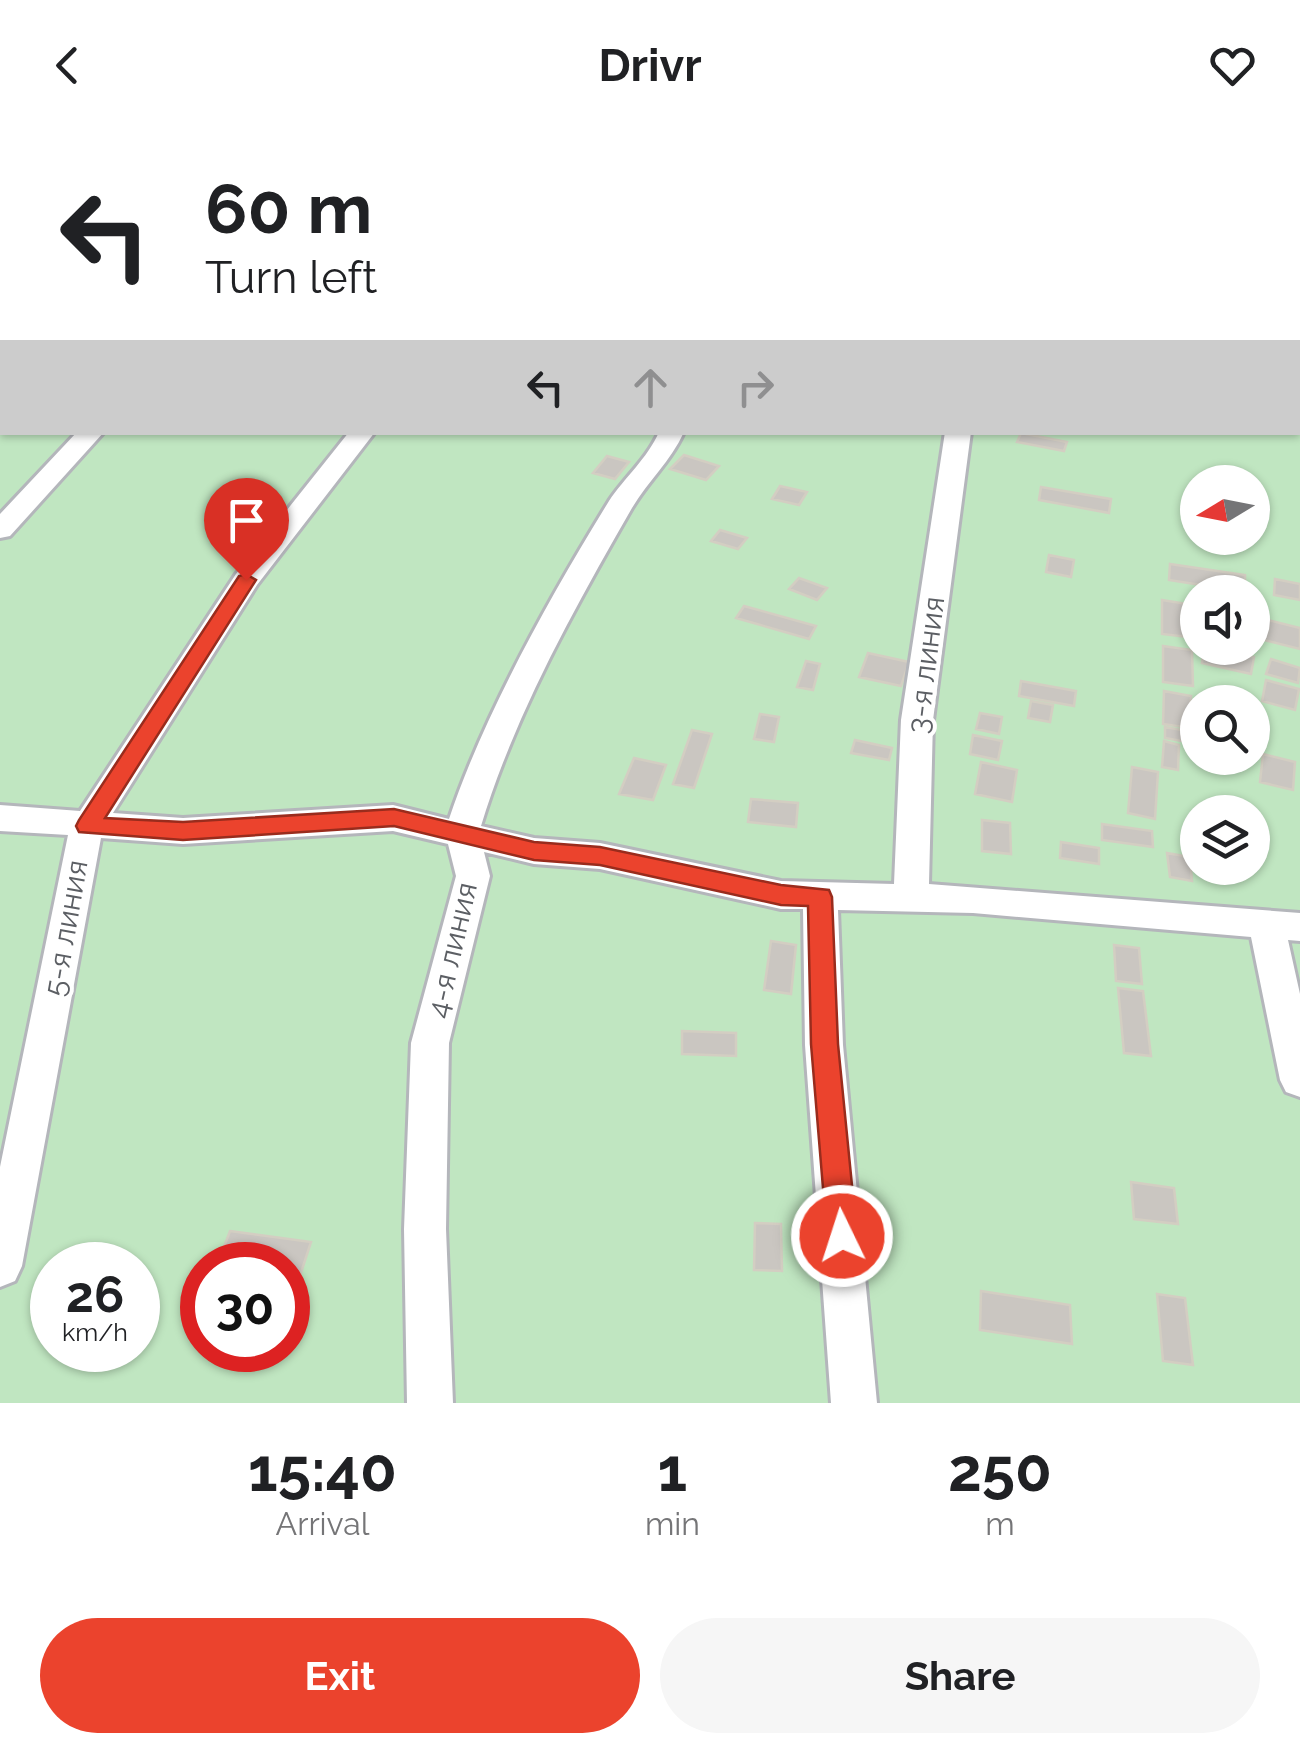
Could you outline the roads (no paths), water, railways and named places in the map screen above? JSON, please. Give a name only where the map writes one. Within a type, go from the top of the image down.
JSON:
[{"type":"street","points":[[0,530],[89,435]]},
{"type":"street","name":"5-я линия","points":[[0,1266],[43,1060],[79,851],[88,826],[246,580],[360,435]]},
{"type":"street","name":"4-я линия","points":[[430,1403],[425,1229],[430,1042],[472,876],[462,832],[477,785],[557,615],[624,499],[663,451],[671,435]]},
{"type":"street","name":"3-я линия","points":[[911,899],[917,720],[958,435]]},
{"type":"street","points":[[0,818],[183,831],[394,818],[534,851],[600,856],[781,895],[973,900],[1283,926],[1300,1080]]},
{"type":"street","points":[[820,897],[824,1044],[854,1403]]}]
